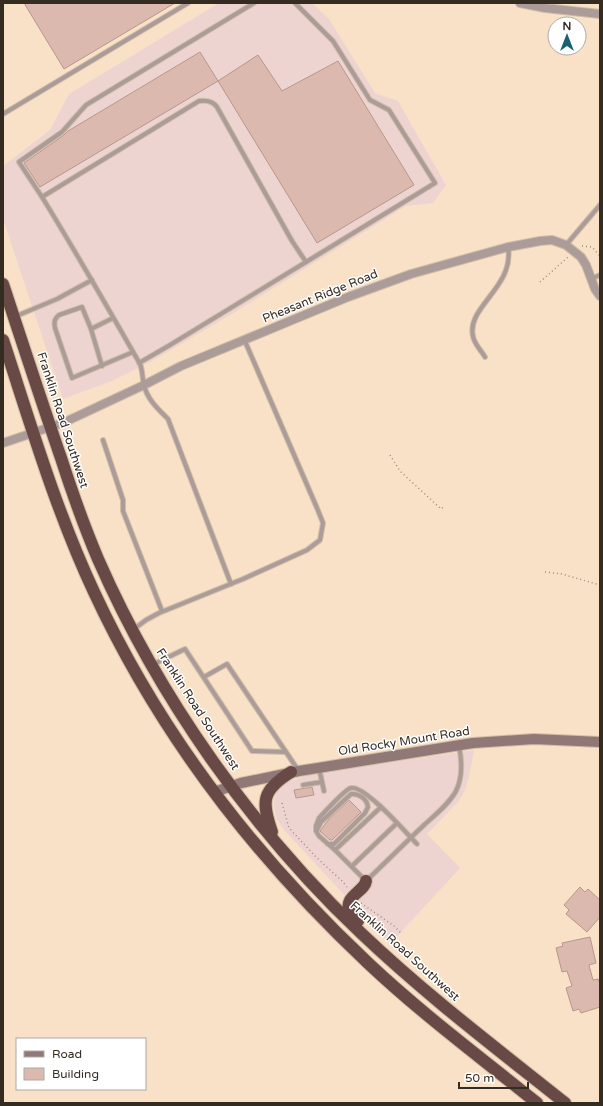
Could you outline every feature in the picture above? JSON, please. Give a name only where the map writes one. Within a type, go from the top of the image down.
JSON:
[{"type":"highway","name":"Franklin Road Southwest","points":[[3,284],[80,516],[98,559],[132,630],[201,745],[231,786],[275,841],[334,906],[423,989],[565,1103]]},
{"type":"highway","points":[[3,340],[66,529],[94,592],[139,678],[161,714],[214,792],[286,880],[326,923],[369,964],[532,1101]]},
{"type":"highway","points":[[275,841],[266,817],[265,801],[270,789],[276,782],[295,771]]},
{"type":"highway","points":[[368,880],[351,899],[349,910],[384,954]]},
{"type":"street","points":[[520,3],[545,8],[600,14]]},
{"type":"street","name":"Pheasant Ridge Road","points":[[3,443],[65,422],[181,366],[348,297],[411,274],[508,247],[540,240],[552,240],[566,245],[581,257],[586,265],[595,289],[600,296]]},
{"type":"street","name":"Old Rocky Mount Road","points":[[214,792],[231,786],[295,771],[459,745],[500,741],[534,740],[600,742]]},
{"type":"street","points":[[532,1101],[541,1084]]},
{"type":"lane","points":[[3,114],[188,3]]},
{"type":"lane","points":[[231,584],[168,419],[155,406],[144,385],[142,368],[92,280],[19,162],[62,132],[86,105],[254,3]]},
{"type":"lane","points":[[139,363],[435,183],[389,110],[370,100],[333,41],[295,3]]},
{"type":"lane","points":[[42,197],[200,101],[205,100],[211,102],[217,107],[289,236],[306,262]]},
{"type":"lane","points":[[566,245],[600,205]]},
{"type":"lane","points":[[486,357],[475,343],[472,335],[473,322],[506,273],[510,254],[508,247]]},
{"type":"lane","points":[[591,279],[600,275]]},
{"type":"lane","points":[[14,317],[57,299],[92,280]]},
{"type":"lane","points":[[102,366],[91,329],[82,307],[59,315],[54,322],[72,378],[102,366],[133,352]]},
{"type":"lane","points":[[91,329],[114,318]]},
{"type":"lane","points":[[132,630],[162,611],[231,584],[307,550],[320,540],[323,523],[244,339]]},
{"type":"lane","points":[[103,440],[124,500],[123,511],[162,611]]},
{"type":"lane","points":[[152,665],[185,649],[252,751],[286,752]]},
{"type":"lane","points":[[204,677],[227,664],[286,752],[295,771]]},
{"type":"lane","points":[[417,844],[411,838],[396,823],[381,807],[360,790],[355,788],[350,789],[318,820],[316,826],[317,834],[368,880],[411,838],[445,805],[455,793],[461,769],[459,745]]},
{"type":"lane","points":[[319,767],[324,791]]},
{"type":"lane","points":[[303,785],[322,782]]},
{"type":"lane","points":[[317,834],[318,828],[322,822],[348,795],[356,793],[365,800],[368,805],[367,811],[335,843],[328,844]]},
{"type":"lane","points":[[335,850],[381,807]]},
{"type":"lane","points":[[352,866],[396,823]]},
{"type":"path","points":[[579,245],[592,247],[600,256]]},
{"type":"path","points":[[540,282],[570,255]]},
{"type":"path","points":[[390,455],[397,467],[405,476],[441,509],[443,507]]},
{"type":"path","points":[[545,572],[562,574],[600,585]]},
{"type":"path","points":[[282,803],[289,828],[325,866],[342,881],[348,890]]},
{"type":"path","points":[[358,900],[395,927],[402,934]]},
{"type":"shaded area","points":[[219,3],[312,3],[329,19],[375,93],[398,101],[446,185],[433,203],[406,206],[232,314],[152,361],[112,381],[63,399],[3,219],[3,166],[50,130],[69,94]]},
{"type":"shaded area","points":[[474,750],[465,790],[459,801],[427,834],[460,868],[390,944],[284,830],[276,818],[274,799],[278,791],[288,782],[311,774]]},
{"type":"building","points":[[24,3],[175,3],[64,69]]},
{"type":"building","points":[[200,52],[218,81],[40,187],[24,163],[68,131]]},
{"type":"building","points":[[258,55],[282,91],[338,61],[414,185],[317,243],[218,81]]},
{"type":"building","points":[[312,787],[314,795],[296,798],[294,790]]},
{"type":"building","points":[[349,800],[361,812],[332,840],[330,840],[320,831],[329,819]]},
{"type":"building","points":[[580,887],[585,892],[588,889],[600,900],[600,917],[587,932],[566,914],[569,910],[564,905]]},
{"type":"building","points":[[590,937],[596,963],[589,965],[593,980],[598,979],[600,984],[600,1007],[581,1013],[579,1009],[573,1011],[566,988],[572,986],[567,971],[562,972],[556,948],[563,946],[562,943]]}]
